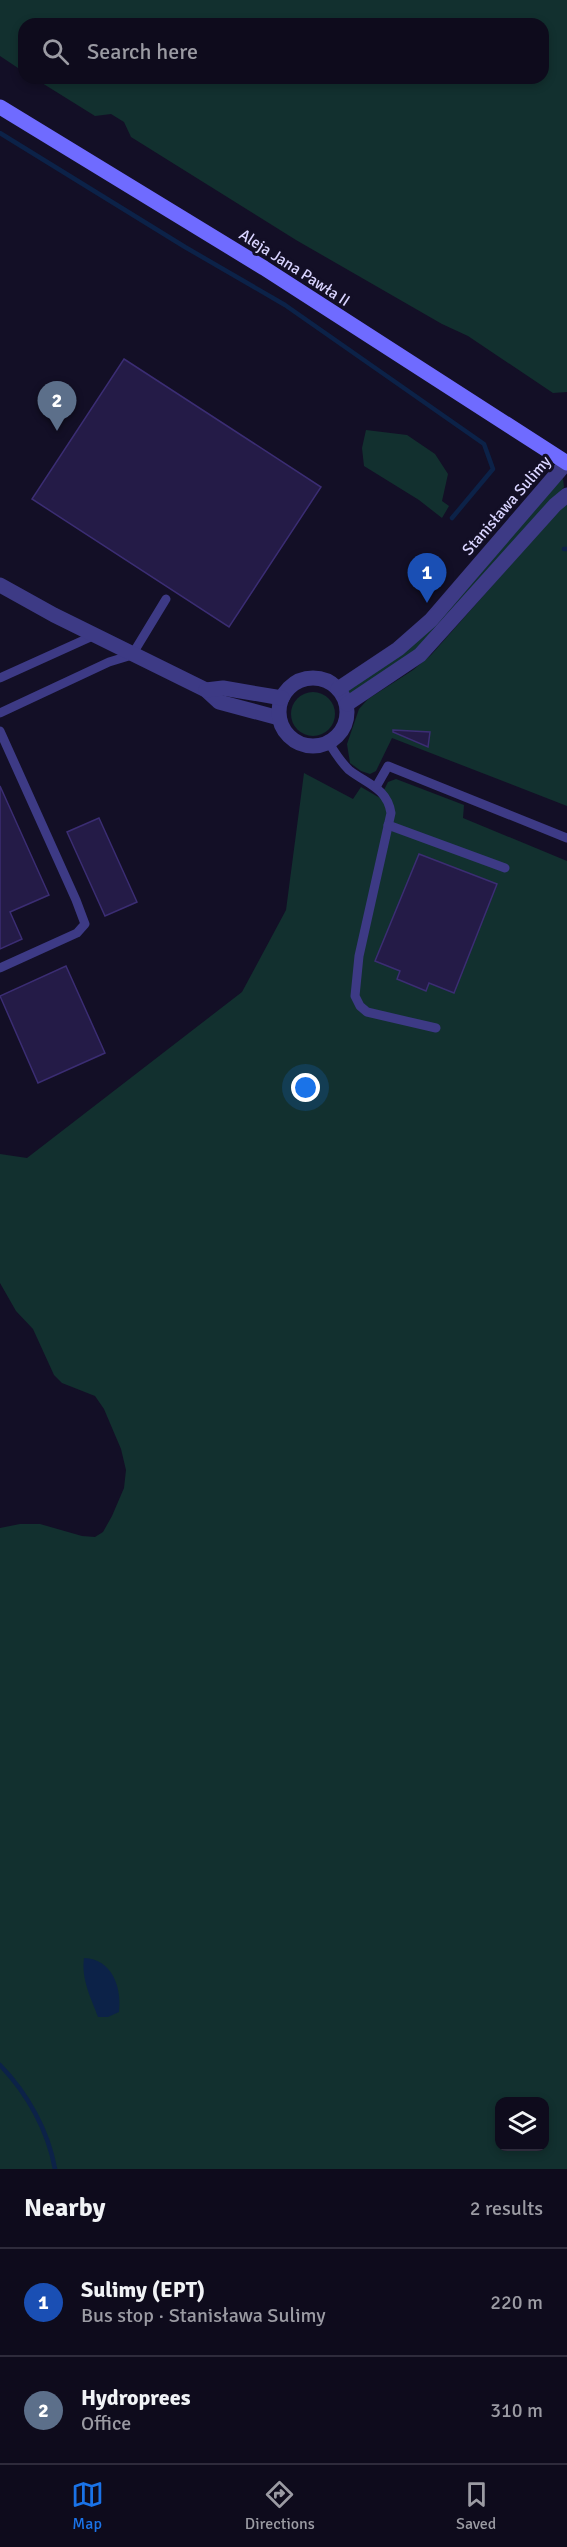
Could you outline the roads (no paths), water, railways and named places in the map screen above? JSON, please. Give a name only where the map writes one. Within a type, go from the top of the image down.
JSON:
[{"type":"street","name":"Aleja Jana Pawła II","points":[[0,107],[255,262],[567,462]]},
{"type":"street","name":"Stanisława Sulimy","points":[[338,689],[398,650],[431,620],[567,462]]},
{"type":"street","points":[[346,704],[420,655],[555,505],[567,495]]},
{"type":"street","points":[[0,585],[132,655],[206,690],[219,702],[279,718]]},
{"type":"street","points":[[308,678],[319,678],[330,682],[338,689],[346,704],[347,716],[338,736],[329,743],[316,747],[303,746],[292,740],[283,730],[279,718],[282,698],[288,688],[308,678]]},
{"type":"street","points":[[206,690],[223,688],[282,698]]},
{"type":"lane","points":[[0,713],[132,655],[166,599]]},
{"type":"lane","points":[[0,678],[95,635]]},
{"type":"lane","points":[[0,731],[85,924],[77,933],[0,968]]},
{"type":"lane","points":[[329,743],[350,771],[376,787],[389,801],[391,813],[359,956],[355,996],[360,1006],[367,1012],[436,1028]]},
{"type":"lane","points":[[376,787],[388,766],[567,838]]},
{"type":"lane","points":[[388,825],[505,868]]},
{"type":"water","points":[[84,1958],[102,1963],[113,1976],[119,1993],[119,2012],[108,2017],[98,2017],[85,1981]]},
{"type":"waterway","points":[[0,133],[185,247],[285,305],[484,444],[493,469],[452,518]]},
{"type":"waterway","points":[[0,2065],[19,2088],[42,2126],[55,2169]]},
{"type":"place","name":"Hydroprees","points":[[57,431]]},
{"type":"place","name":"Sulimy (EPT)","points":[[427,603]]}]
